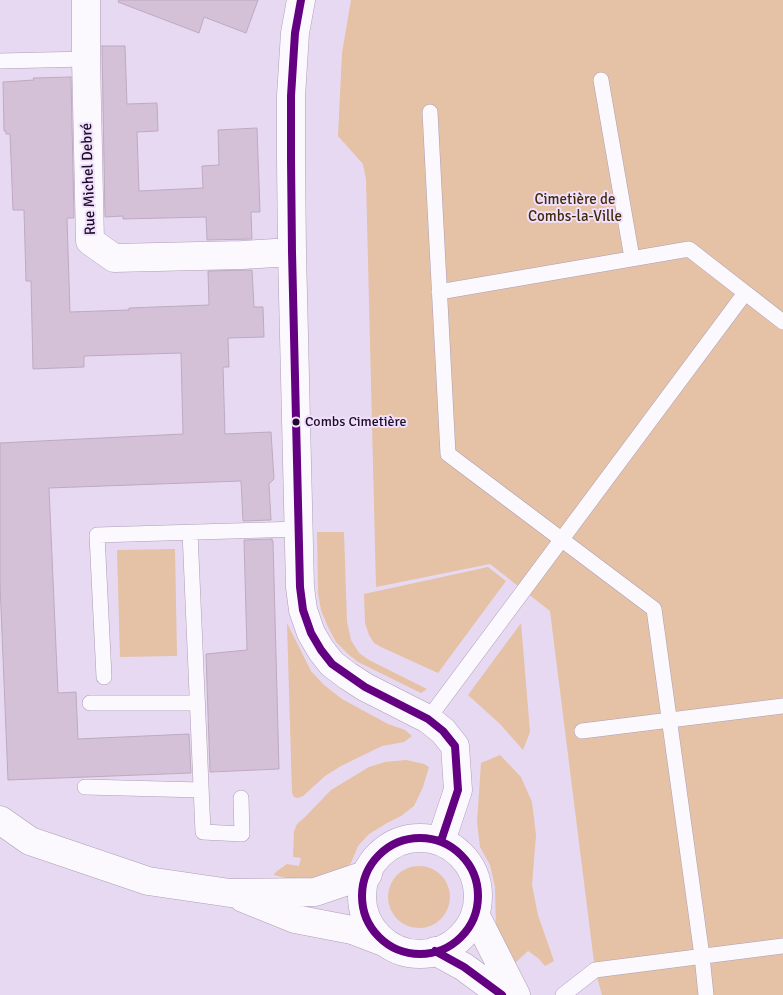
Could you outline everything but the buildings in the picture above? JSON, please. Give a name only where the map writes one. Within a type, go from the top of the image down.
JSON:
[{"type":"street","name":"Rue Michel Debré","points":[[86,0],[90,241],[114,258],[292,252]]},
{"type":"street","points":[[301,0],[295,33],[291,96],[292,252],[302,610],[310,633],[332,664],[365,687],[428,719],[443,731],[455,746],[458,790],[441,841]]},
{"type":"street","points":[[0,820],[30,841],[148,881],[230,893],[315,892],[368,874]]},
{"type":"street","points":[[230,893],[295,919],[352,930],[405,952],[425,954],[450,947],[465,934],[476,916],[478,889],[472,870],[461,853],[441,841],[421,838],[401,841],[385,850],[371,865],[364,884],[362,897],[366,918],[376,935],[386,943]]},
{"type":"street","points":[[476,916],[516,995]]},
{"type":"street","points":[[435,951],[464,967],[502,995]]},
{"type":"lane","points":[[0,61],[86,59]]},
{"type":"lane","points":[[601,80],[632,258]]},
{"type":"lane","points":[[430,112],[448,454],[654,609],[706,995]]},
{"type":"lane","points":[[439,292],[689,249],[783,322]]},
{"type":"lane","points":[[428,719],[745,293]]},
{"type":"lane","points":[[104,677],[97,536],[299,528]]},
{"type":"lane","points":[[190,532],[203,832],[242,834],[242,798]]},
{"type":"lane","points":[[90,703],[197,703]]},
{"type":"lane","points":[[582,731],[783,706]]},
{"type":"lane","points":[[85,787],[201,790]]},
{"type":"lane","points":[[563,995],[595,970],[783,946]]},
{"type":"green space","name":"Cimetière de Combs-la-Ville","points":[[351,0],[783,0],[783,995],[602,995],[595,970],[550,611],[490,564],[376,587],[366,180],[363,164],[338,136],[342,53]]},
{"type":"green space","points":[[317,532],[344,532],[347,622],[351,640],[359,653],[369,660],[427,689],[421,693],[358,662],[336,642],[321,610],[318,593]]},
{"type":"green space","points":[[175,549],[177,656],[120,657],[117,550]]},
{"type":"green space","points":[[488,567],[506,581],[438,673],[381,647],[374,643],[369,635],[365,623],[364,594]]},
{"type":"green space","points":[[287,623],[311,671],[324,685],[342,699],[388,724],[405,730],[412,736],[404,742],[382,746],[341,766],[325,776],[303,796],[298,798],[294,797],[292,793]]},
{"type":"green space","points":[[521,623],[530,732],[523,750],[500,724],[468,695]]},
{"type":"green space","points":[[500,755],[521,777],[532,802],[536,835],[532,885],[538,915],[554,961],[545,966],[528,951],[515,963],[496,931],[495,887],[490,865],[480,847],[477,822],[481,763]]},
{"type":"green space","points":[[406,760],[429,767],[423,787],[414,806],[401,816],[369,834],[358,846],[351,863],[343,871],[330,877],[298,881],[274,875],[287,864],[299,866],[301,858],[293,857],[294,831],[297,824],[331,790],[369,767],[385,762]]},
{"type":"green space","points":[[419,866],[431,868],[441,875],[448,885],[450,897],[448,909],[441,919],[431,926],[419,928],[407,926],[397,919],[390,909],[388,897],[390,885],[397,875],[407,868]]},
{"type":"transit line","points":[[301,0],[295,33],[291,96],[291,159],[300,587],[303,610],[311,633],[332,664],[365,687],[428,719],[443,731],[455,746],[458,790],[441,841]]},
{"type":"transit line","points":[[420,838],[442,843],[461,855],[473,874],[478,896],[473,918],[461,937],[442,949],[420,954],[398,949],[379,937],[367,918],[362,896],[367,874],[379,855],[398,843],[420,838]]},
{"type":"transit line","points":[[435,951],[464,967],[502,995]]},
{"type":"place","name":"Combs Cimetière","points":[[296,422]]}]
